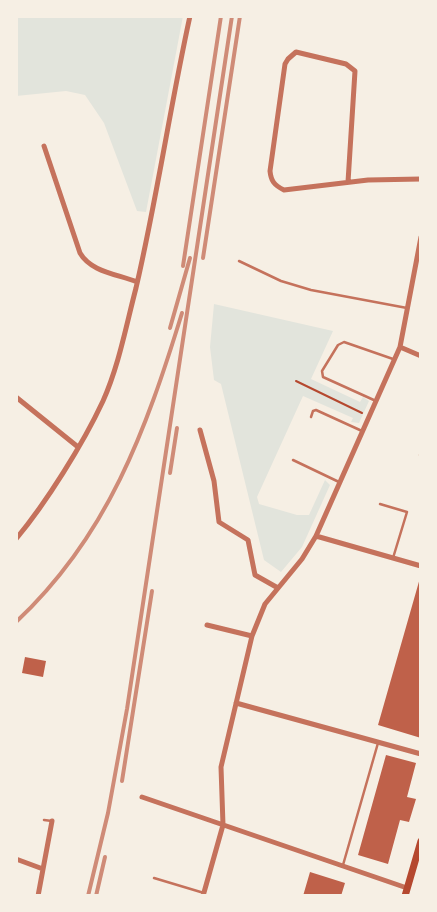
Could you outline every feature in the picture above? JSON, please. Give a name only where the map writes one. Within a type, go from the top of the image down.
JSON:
[{"type":"main road","points":[[406,892],[421,841]]},
{"type":"street","points":[[16,539],[41,505],[78,447],[103,401],[111,380],[151,227],[190,16]]},
{"type":"street","points":[[348,182],[355,71],[346,64],[296,52],[288,59],[286,64],[270,170],[270,179],[276,186],[284,190],[348,182],[421,180]]},
{"type":"street","points":[[44,146],[80,253],[85,261],[92,267],[137,282]]},
{"type":"street","points":[[203,894],[223,826],[220,767],[252,636],[265,604],[302,559],[316,536],[395,359],[400,347],[421,237]]},
{"type":"street","points":[[400,347],[421,356]]},
{"type":"street","points":[[16,398],[78,447]]},
{"type":"street","points":[[200,430],[214,481],[218,522],[246,537],[250,545],[255,575],[278,588]]},
{"type":"street","points":[[316,536],[421,566]]},
{"type":"street","points":[[207,625],[252,636]]},
{"type":"street","points":[[236,703],[421,754]]},
{"type":"street","points":[[142,798],[342,866],[406,892]]},
{"type":"street","points":[[38,896],[52,821]]},
{"type":"street","points":[[16,859],[43,870]]},
{"type":"lane","points":[[239,261],[281,281],[311,290],[408,308]]},
{"type":"lane","points":[[376,401],[323,377],[322,372],[338,344],[344,342],[395,359]]},
{"type":"lane","points":[[310,417],[313,411],[316,410],[363,432]]},
{"type":"lane","points":[[293,460],[340,482]]},
{"type":"lane","points":[[380,504],[407,512],[393,558]]},
{"type":"lane","points":[[342,866],[378,742]]},
{"type":"lane","points":[[44,820],[52,821]]},
{"type":"lane","points":[[154,878],[203,894]]},
{"type":"path","points":[[296,381],[369,416]]},
{"type":"shaded area","points":[[16,16],[183,16],[146,212],[137,211],[104,123],[85,95],[66,91],[16,96]]},
{"type":"shaded area","points":[[214,304],[333,331],[311,379],[360,402],[363,397],[369,401],[359,423],[351,422],[353,418],[303,396],[257,497],[259,504],[297,515],[309,515],[325,480],[330,485],[302,547],[281,572],[264,560],[221,384],[214,380],[210,347]]},
{"type":"building","points":[[421,578],[421,738],[378,725]]},
{"type":"building","points":[[25,657],[46,661],[43,677],[22,673]]},
{"type":"building","points":[[386,755],[416,763],[407,797],[416,799],[409,822],[400,820],[388,864],[358,855]]},
{"type":"building","points":[[310,872],[345,883],[341,896],[303,896]]},
{"type":"railway","points":[[183,266],[221,16]]},
{"type":"railway","points":[[88,896],[108,813],[127,709],[232,16]]},
{"type":"railway","points":[[203,258],[240,16]]},
{"type":"railway","points":[[170,328],[190,258]]},
{"type":"railway","points":[[16,622],[48,589],[76,554],[120,479],[154,399],[182,313]]},
{"type":"railway","points":[[170,473],[177,428]]},
{"type":"railway","points":[[122,781],[152,591]]},
{"type":"railway","points":[[96,896],[105,857]]}]
